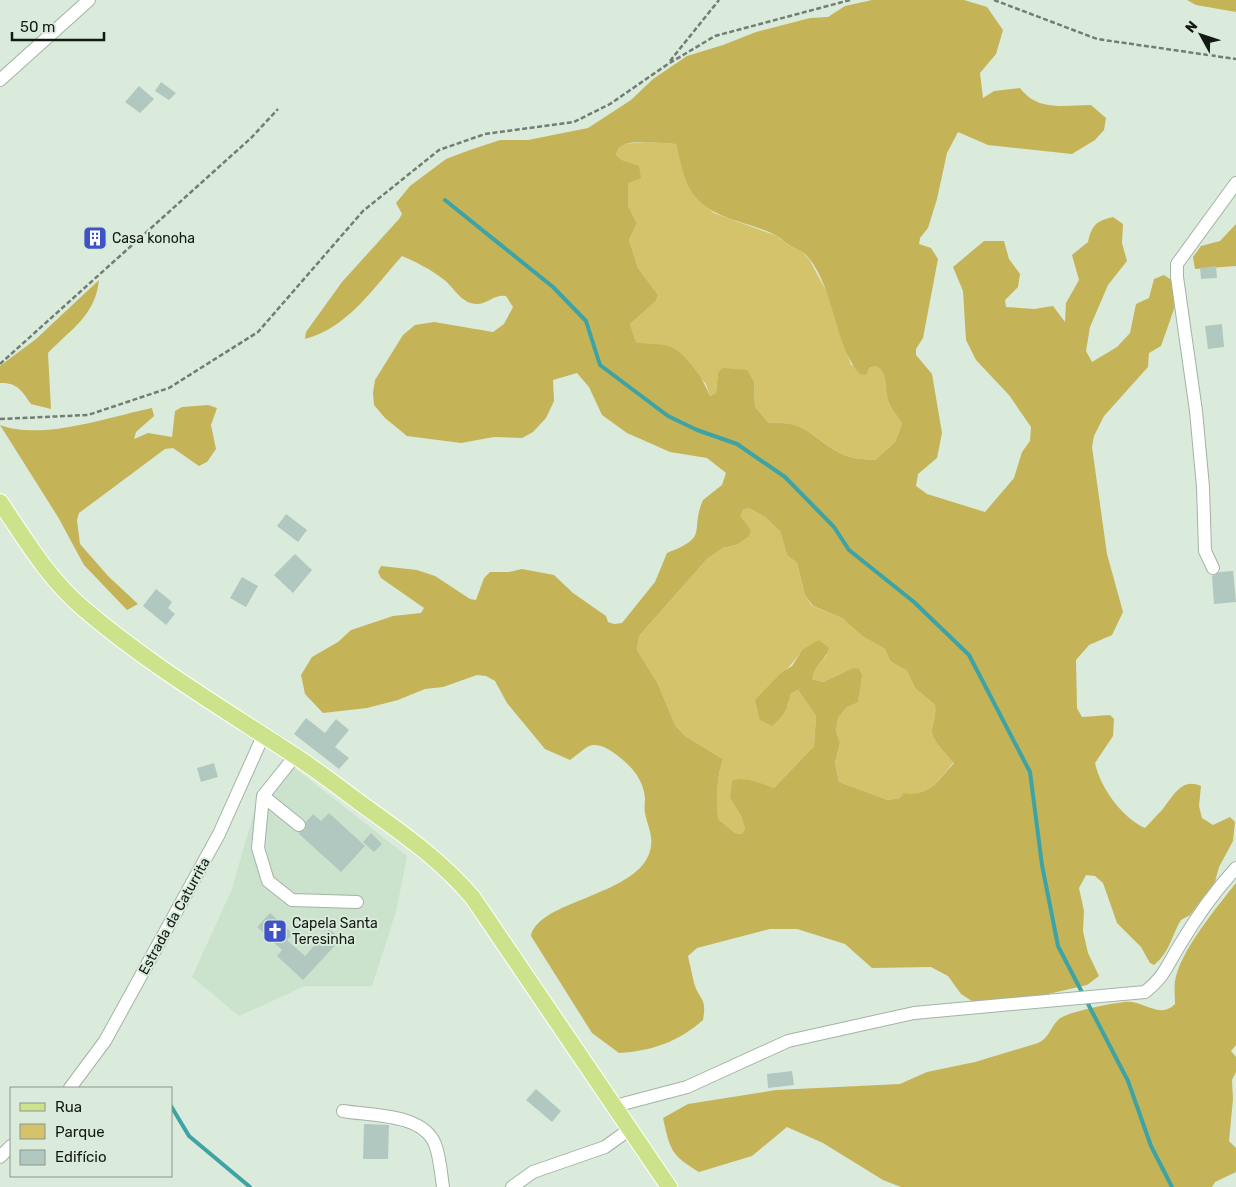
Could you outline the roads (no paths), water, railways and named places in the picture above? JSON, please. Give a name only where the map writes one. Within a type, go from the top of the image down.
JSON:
[{"type":"main road","points":[[0,502],[57,582],[84,609],[123,640],[295,756],[424,850],[457,879],[473,898],[668,1187]]},
{"type":"street","points":[[0,80],[89,0]]},
{"type":"street","points":[[1213,568],[1205,551],[1204,487],[1177,264],[1236,183]]},
{"type":"street","name":"Estrada da Caturrita","points":[[71,1087],[105,1041],[219,834],[263,736]]},
{"type":"street","points":[[295,756],[263,796],[258,848],[268,881],[292,900],[357,902]]},
{"type":"street","points":[[263,796],[299,825]]},
{"type":"street","points":[[615,1106],[687,1087],[788,1041],[914,1013],[1145,992],[1161,979],[1181,942],[1218,889],[1236,868]]},
{"type":"street","points":[[343,1112],[402,1120],[421,1127],[435,1144],[443,1187]]},
{"type":"street","points":[[512,1187],[533,1172],[604,1147],[630,1129]]},
{"type":"street","points":[[0,1157],[10,1147]]},
{"type":"waterway","points":[[445,200],[553,287],[586,321],[600,365],[668,416],[697,430],[737,444],[785,477],[834,527],[849,550],[914,602],[969,655],[1030,772],[1042,865],[1058,946],[1128,1081],[1151,1146],[1172,1187]]},
{"type":"waterway","points":[[172,1108],[189,1136],[250,1187]]},
{"type":"place","name":"Casa konoha","points":[[95,238]]},
{"type":"place","name":"Capela Santa Teresinha","points":[[275,931]]}]
